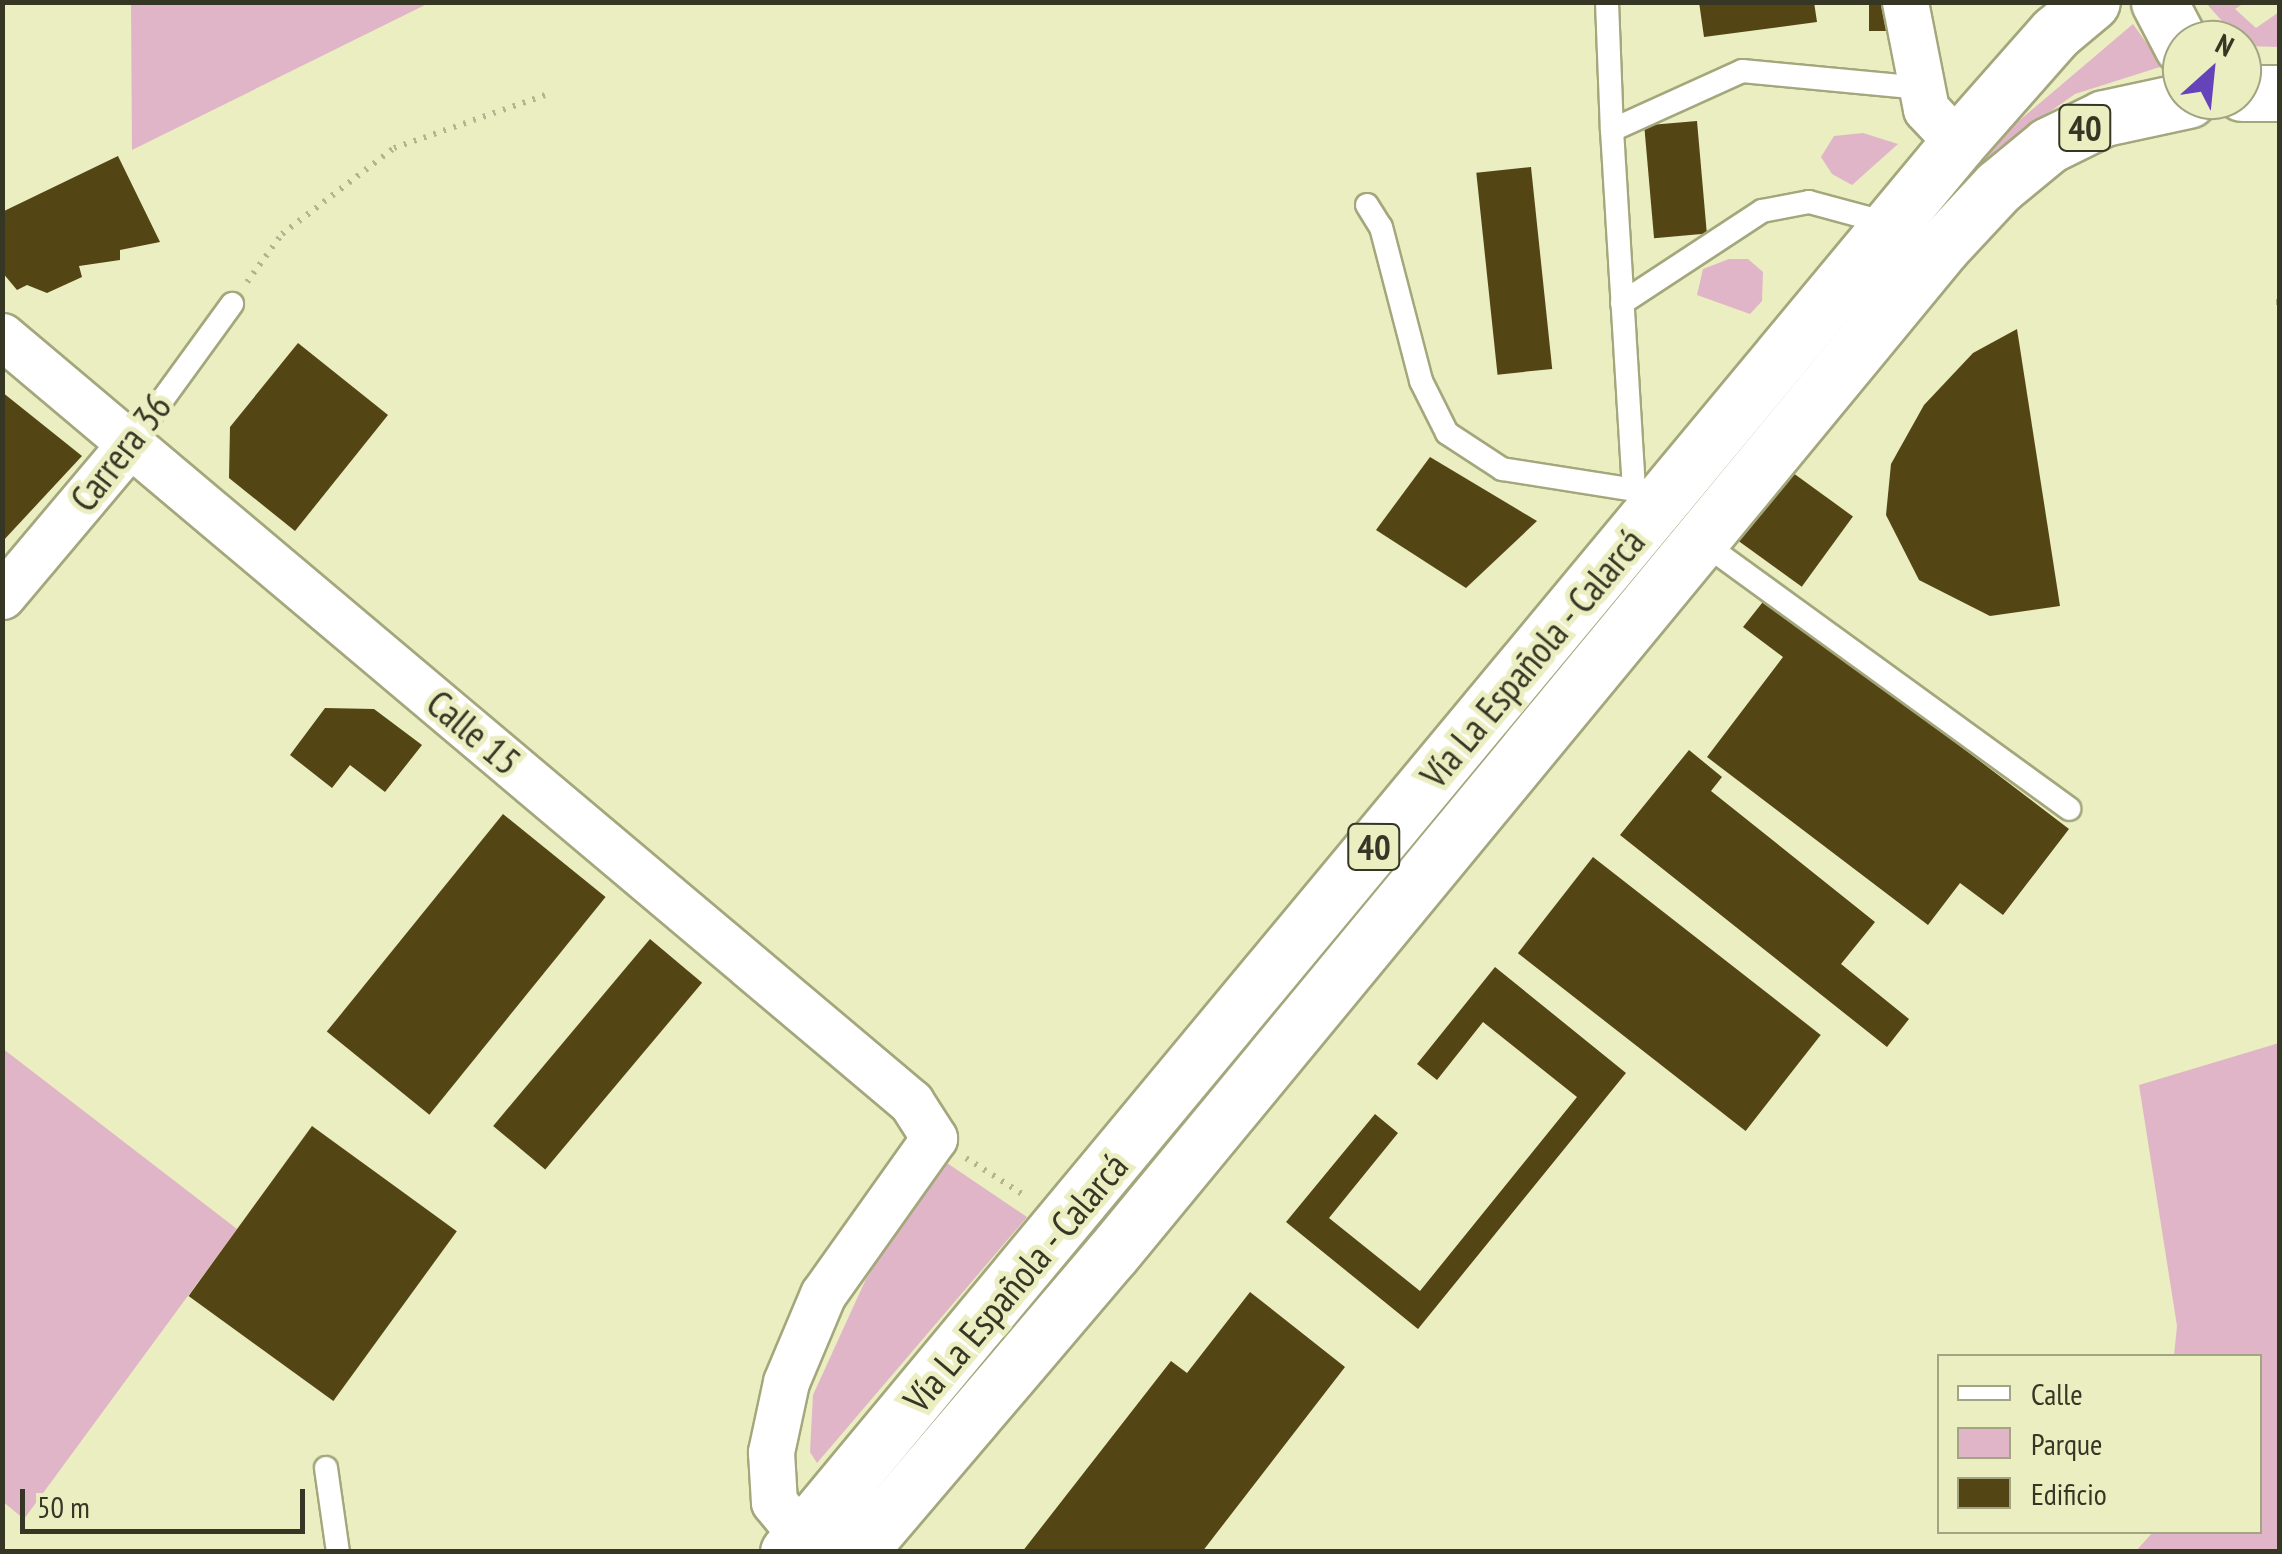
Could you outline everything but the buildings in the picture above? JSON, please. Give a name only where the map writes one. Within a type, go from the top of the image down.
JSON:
[{"type":"highway","name":"Vía La Española - Calarcá","points":[[801,1547],[1066,1222],[1663,513],[1958,142],[2056,33],[2092,2]]},
{"type":"highway","name":"Vía La Española - Calarcá","points":[[858,1552],[1124,1240],[1663,513],[1998,186],[2049,145],[2104,118],[2162,106]]},
{"type":"street","points":[[1905,2],[1926,109],[1958,142]]},
{"type":"street","name":"Calle 15","points":[[2,336],[911,1102],[934,1138]]},
{"type":"street","name":"Carrera 36","points":[[2,596],[131,442]]},
{"type":"street","points":[[801,1547],[774,1502],[771,1452],[786,1382],[823,1294],[934,1138]]},
{"type":"lane","points":[[1607,2],[1622,303],[1663,513]]},
{"type":"lane","points":[[1612,130],[1742,70],[1921,88]]},
{"type":"lane","points":[[1622,303],[1762,211],[1809,202],[1893,224]]},
{"type":"lane","points":[[1367,205],[1380,227],[1420,382],[1447,433],[1502,469],[1663,513],[2069,809]]},
{"type":"lane","name":"Carrera 36","points":[[131,442],[232,304]]},
{"type":"lane","points":[[326,1468],[338,1552]]},
{"type":"path","points":[[232,304],[282,234],[394,148],[548,94]]},
{"type":"path","points":[[934,1138],[1066,1222]]},
{"type":"green space","points":[[131,2],[429,2],[429,3],[132,150]]},
{"type":"green space","points":[[2206,3],[2244,3],[2235,9],[2247,20],[2221,20]]},
{"type":"green space","points":[[2279,12],[2279,47],[2262,47],[2262,24]]},
{"type":"green space","points":[[2133,24],[2162,65],[2075,94],[1997,149],[1738,451],[1734,448],[1981,153]]},
{"type":"green space","points":[[1863,133],[1898,144],[1852,185],[1832,174],[1821,157],[1834,136]]},
{"type":"green space","points":[[1729,259],[1748,259],[1763,272],[1762,301],[1750,314],[1697,295],[1703,269]]},
{"type":"green space","points":[[2279,1043],[2279,1551],[2136,1551],[2151,1534],[2262,1534],[2262,1354],[2174,1354],[2177,1326],[2139,1085]]},
{"type":"green space","points":[[2,1048],[237,1229],[24,1519],[2,1501]]},
{"type":"green space","points":[[944,1161],[1027,1217],[817,1463],[810,1452],[813,1395],[866,1279]]}]
